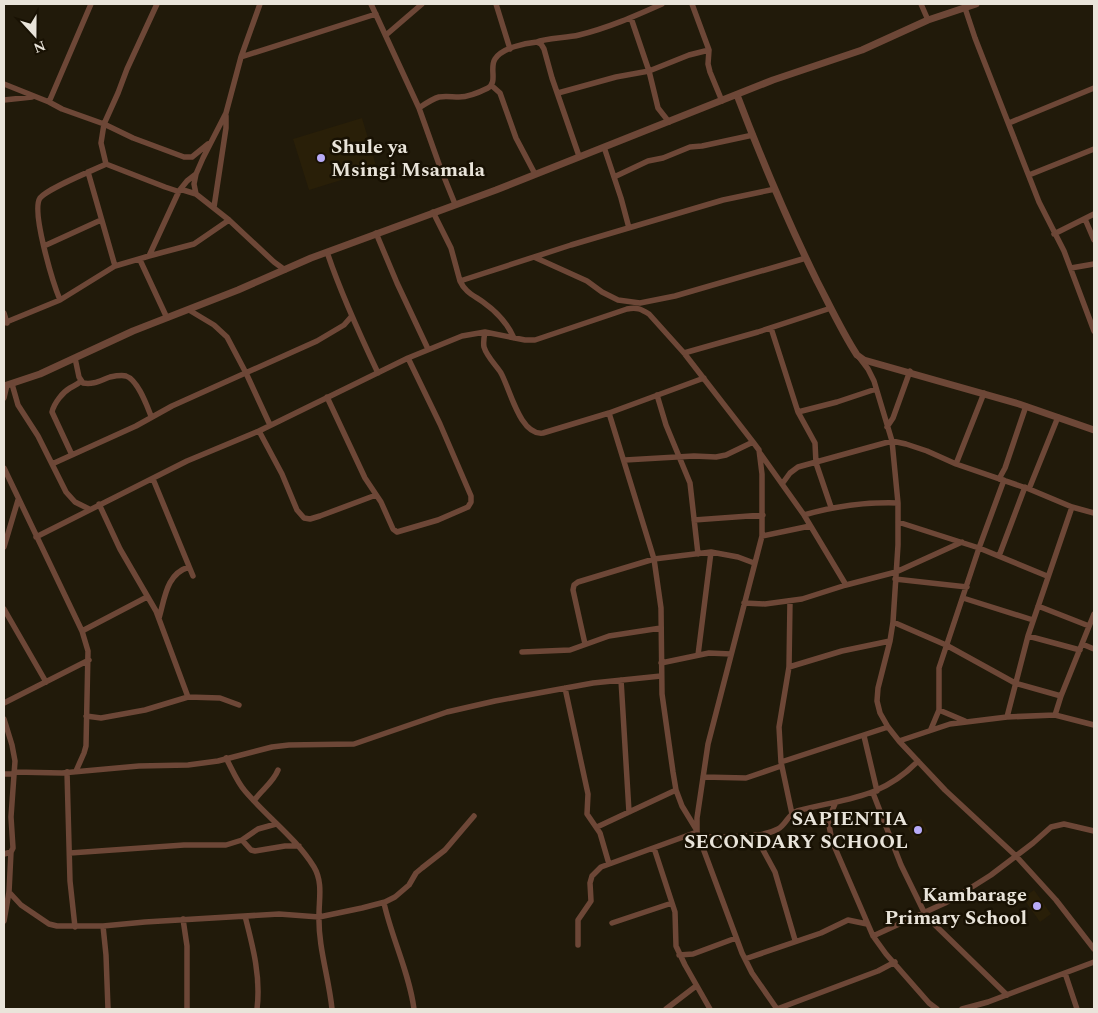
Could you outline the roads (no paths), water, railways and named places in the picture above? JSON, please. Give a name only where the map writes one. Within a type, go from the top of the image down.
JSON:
[{"type":"street","points":[[49,102],[90,4]]},
{"type":"street","points":[[106,164],[101,142],[104,124],[157,4]]},
{"type":"street","points":[[196,194],[194,184],[196,174],[226,113],[241,57],[260,4]]},
{"type":"street","points":[[371,4],[419,108],[455,204]]},
{"type":"street","points":[[386,35],[420,4]]},
{"type":"street","points":[[496,4],[510,49]]},
{"type":"street","points":[[419,108],[440,97],[467,96],[491,86],[495,58],[510,49],[541,40],[561,39],[601,29],[662,4]]},
{"type":"street","points":[[692,4],[709,50],[710,72],[722,100]]},
{"type":"street","points":[[921,4],[928,20]]},
{"type":"street","points":[[8,385],[75,358],[133,331],[189,310],[327,252],[669,122],[773,80],[862,50],[928,20],[976,4]]},
{"type":"street","points":[[965,8],[1028,175],[1054,234],[1064,251],[1094,331]]},
{"type":"street","points":[[241,57],[376,14]]},
{"type":"street","points":[[631,18],[649,71],[658,108],[669,122]]},
{"type":"street","points":[[537,42],[544,49],[552,78],[580,156]]},
{"type":"street","points":[[558,93],[616,77],[649,71],[689,55],[709,50]]},
{"type":"street","points":[[4,84],[77,115],[104,124],[133,138],[184,157],[192,157],[212,142]]},
{"type":"street","points":[[491,86],[500,93],[516,138],[534,174]]},
{"type":"street","points":[[1009,123],[1030,116],[1094,88]]},
{"type":"street","points":[[737,95],[775,189],[806,258],[831,308],[868,369],[892,442],[898,522],[893,622],[877,701],[880,714],[888,727],[918,762],[945,790],[1016,856],[1056,900],[1094,949]]},
{"type":"street","points":[[4,100],[34,97]]},
{"type":"street","points":[[214,208],[226,128],[226,113]]},
{"type":"street","points":[[614,177],[648,161],[663,158],[690,147],[753,135]]},
{"type":"street","points":[[604,147],[629,228]]},
{"type":"street","points":[[1028,175],[1094,149]]},
{"type":"street","points":[[60,300],[52,276],[38,218],[40,198],[106,164],[165,187],[196,194],[229,220],[285,270]]},
{"type":"street","points":[[88,172],[115,266]]},
{"type":"street","points":[[149,256],[179,191],[196,174]]},
{"type":"street","points":[[460,281],[724,200],[775,189]]},
{"type":"street","points":[[433,212],[451,248],[460,281],[466,292],[487,305],[505,321],[514,338]]},
{"type":"street","points":[[1054,234],[1094,214]]},
{"type":"street","points":[[1085,219],[1094,240]]},
{"type":"street","points":[[44,246],[101,220]]},
{"type":"street","points":[[4,313],[5,323],[60,300],[115,266],[194,244],[229,220]]},
{"type":"street","points":[[376,234],[428,349]]},
{"type":"street","points":[[327,252],[351,317],[378,373]]},
{"type":"street","points":[[534,257],[588,281],[602,292],[618,300],[640,303],[675,296],[806,258]]},
{"type":"street","points":[[140,260],[167,318]]},
{"type":"street","points":[[1070,268],[1094,264]]},
{"type":"street","points":[[36,537],[187,461],[258,431],[428,349],[462,336],[485,332],[535,340],[636,307],[649,314],[684,353],[754,442],[804,515],[846,585]]},
{"type":"street","points":[[684,353],[772,328],[831,308]]},
{"type":"street","points":[[189,310],[221,331],[227,338],[246,373],[270,425]]},
{"type":"street","points":[[52,464],[136,426],[151,416],[317,341],[344,325],[351,317]]},
{"type":"street","points":[[772,328],[798,412],[815,443],[816,463],[831,507]]},
{"type":"street","points":[[485,332],[484,346],[486,352],[501,373],[513,402],[527,427],[534,432],[543,433],[609,413],[704,378]]},
{"type":"street","points":[[858,355],[864,360],[910,371],[1026,406],[1094,430]]},
{"type":"street","points":[[75,358],[80,380],[83,383],[92,384],[110,377],[126,376],[135,384],[147,404],[151,416]]},
{"type":"street","points":[[327,397],[365,478],[376,495],[390,526],[396,532],[453,514],[468,507],[471,502],[471,496],[440,424],[408,358]]},
{"type":"street","points":[[887,427],[893,418],[910,371]]},
{"type":"street","points":[[72,455],[52,412],[56,401],[70,388],[78,384],[80,380]]},
{"type":"street","points":[[4,398],[8,385]]},
{"type":"street","points":[[8,385],[38,436],[70,498],[90,509]]},
{"type":"street","points":[[798,412],[824,406],[876,389]]},
{"type":"street","points":[[956,464],[984,394]]},
{"type":"street","points":[[657,395],[690,483],[698,554]]},
{"type":"street","points":[[931,729],[939,710],[938,668],[967,587],[1004,468],[1026,406]]},
{"type":"street","points":[[609,413],[654,559],[661,608],[662,694],[676,790],[682,806],[697,833],[736,938],[752,973],[775,1009],[895,962]]},
{"type":"street","points":[[999,556],[1058,417]]},
{"type":"street","points":[[258,431],[282,474],[298,510],[304,518],[310,519],[320,516],[376,495]]},
{"type":"street","points":[[625,460],[716,457],[726,455],[754,442]]},
{"type":"street","points":[[782,484],[795,469],[892,442],[906,444],[1094,514]]},
{"type":"street","points":[[697,833],[696,818],[708,744],[762,536],[762,474],[759,450]]},
{"type":"street","points":[[4,468],[82,631],[87,646],[84,753],[76,771]]},
{"type":"street","points":[[153,479],[193,576]]},
{"type":"street","points":[[4,547],[18,500]]},
{"type":"street","points":[[804,515],[831,507],[856,504],[898,503]]},
{"type":"street","points":[[99,504],[120,549],[159,618],[188,698]]},
{"type":"street","points":[[1007,717],[1028,636],[1072,507]]},
{"type":"street","points":[[694,520],[763,515]]},
{"type":"street","points":[[898,522],[979,548],[1047,576]]},
{"type":"street","points":[[762,536],[810,526]]},
{"type":"street","points":[[744,603],[765,604],[790,601],[846,585],[895,576],[962,542]]},
{"type":"street","points":[[585,644],[573,590],[574,584],[578,582],[654,559],[711,552],[738,557],[754,563]]},
{"type":"street","points":[[698,655],[711,552]]},
{"type":"street","points":[[159,618],[171,578],[179,570],[189,566]]},
{"type":"street","points":[[895,576],[967,587]]},
{"type":"street","points":[[82,631],[147,597]]},
{"type":"street","points":[[963,598],[1033,620]]},
{"type":"street","points":[[790,601],[789,667],[779,727],[781,764],[792,814]]},
{"type":"street","points":[[1038,606],[1089,626]]},
{"type":"street","points":[[4,609],[46,682]]},
{"type":"street","points":[[1055,715],[1094,614]]},
{"type":"street","points":[[893,622],[946,645],[1015,683],[1061,696]]},
{"type":"street","points":[[522,652],[570,650],[609,636],[661,628]]},
{"type":"street","points":[[1028,636],[1094,649]]},
{"type":"street","points":[[789,667],[890,641]]},
{"type":"street","points":[[661,664],[709,653],[731,654]]},
{"type":"street","points":[[4,704],[88,660]]},
{"type":"street","points":[[4,774],[202,764],[251,751],[289,745],[354,744],[447,712],[495,700],[621,680],[661,676]]},
{"type":"street","points":[[621,680],[629,812]]},
{"type":"street","points":[[566,688],[588,794],[587,814],[597,827],[609,864]]},
{"type":"street","points":[[86,716],[102,718],[145,710],[188,698],[220,698],[239,705]]},
{"type":"street","points":[[939,710],[965,721]]},
{"type":"street","points":[[899,740],[931,729],[965,721],[1007,717],[1055,715],[1094,725]]},
{"type":"street","points":[[4,719],[15,761],[11,818],[13,848],[4,921]]},
{"type":"street","points":[[703,777],[746,778],[819,748],[864,736],[888,727]]},
{"type":"street","points":[[864,736],[876,792],[902,865],[924,912],[1006,994]]},
{"type":"street","points":[[226,758],[243,789],[299,846],[316,868],[320,880],[319,917],[321,948],[332,1009]]},
{"type":"street","points":[[578,945],[578,920],[591,901],[590,883],[592,876],[601,868],[697,833],[755,835],[769,833],[778,829],[796,812],[835,804],[876,792],[907,773],[918,762]]},
{"type":"street","points":[[254,801],[260,792],[273,780],[278,770]]},
{"type":"street","points":[[67,772],[70,881],[75,927]]},
{"type":"street","points":[[597,827],[676,790]]},
{"type":"street","points":[[835,804],[828,820],[832,841],[867,924],[880,947],[935,1009]]},
{"type":"street","points":[[9,892],[21,905],[49,924],[57,926],[103,926],[183,919],[279,914],[319,917],[384,903],[395,897],[409,885],[416,874],[445,850],[474,816]]},
{"type":"street","points":[[70,853],[184,845],[226,845],[242,840],[258,828],[276,824]]},
{"type":"street","points":[[873,936],[961,894],[991,875],[1051,827],[1064,824],[1094,831]]},
{"type":"street","points":[[755,835],[776,872],[795,940]]},
{"type":"street","points":[[242,840],[251,850],[255,851],[285,846],[299,846]]},
{"type":"street","points":[[654,848],[675,912],[675,937],[679,955],[710,1009]]},
{"type":"street","points":[[4,854],[11,852]]},
{"type":"street","points":[[384,903],[389,928],[410,986],[414,1009]]},
{"type":"street","points":[[612,923],[672,903]]},
{"type":"street","points":[[245,916],[254,952],[259,986],[257,1009]]},
{"type":"street","points":[[183,919],[186,946],[187,1009]]},
{"type":"street","points":[[745,959],[795,940],[821,933],[848,920],[867,924]]},
{"type":"street","points":[[103,926],[108,1009]]},
{"type":"street","points":[[679,955],[693,954],[736,938]]},
{"type":"street","points":[[962,1009],[1094,962]]},
{"type":"street","points":[[1065,973],[1077,1009]]},
{"type":"street","points":[[666,1009],[696,986]]},
{"type":"place","name":"Shule ya Msingi Msamala","points":[[321,158]]},
{"type":"place","name":"SAPIENTIA SECONDARY SCHOOL","points":[[918,830]]},
{"type":"place","name":"Kambarage Primary School","points":[[1037,906]]}]
